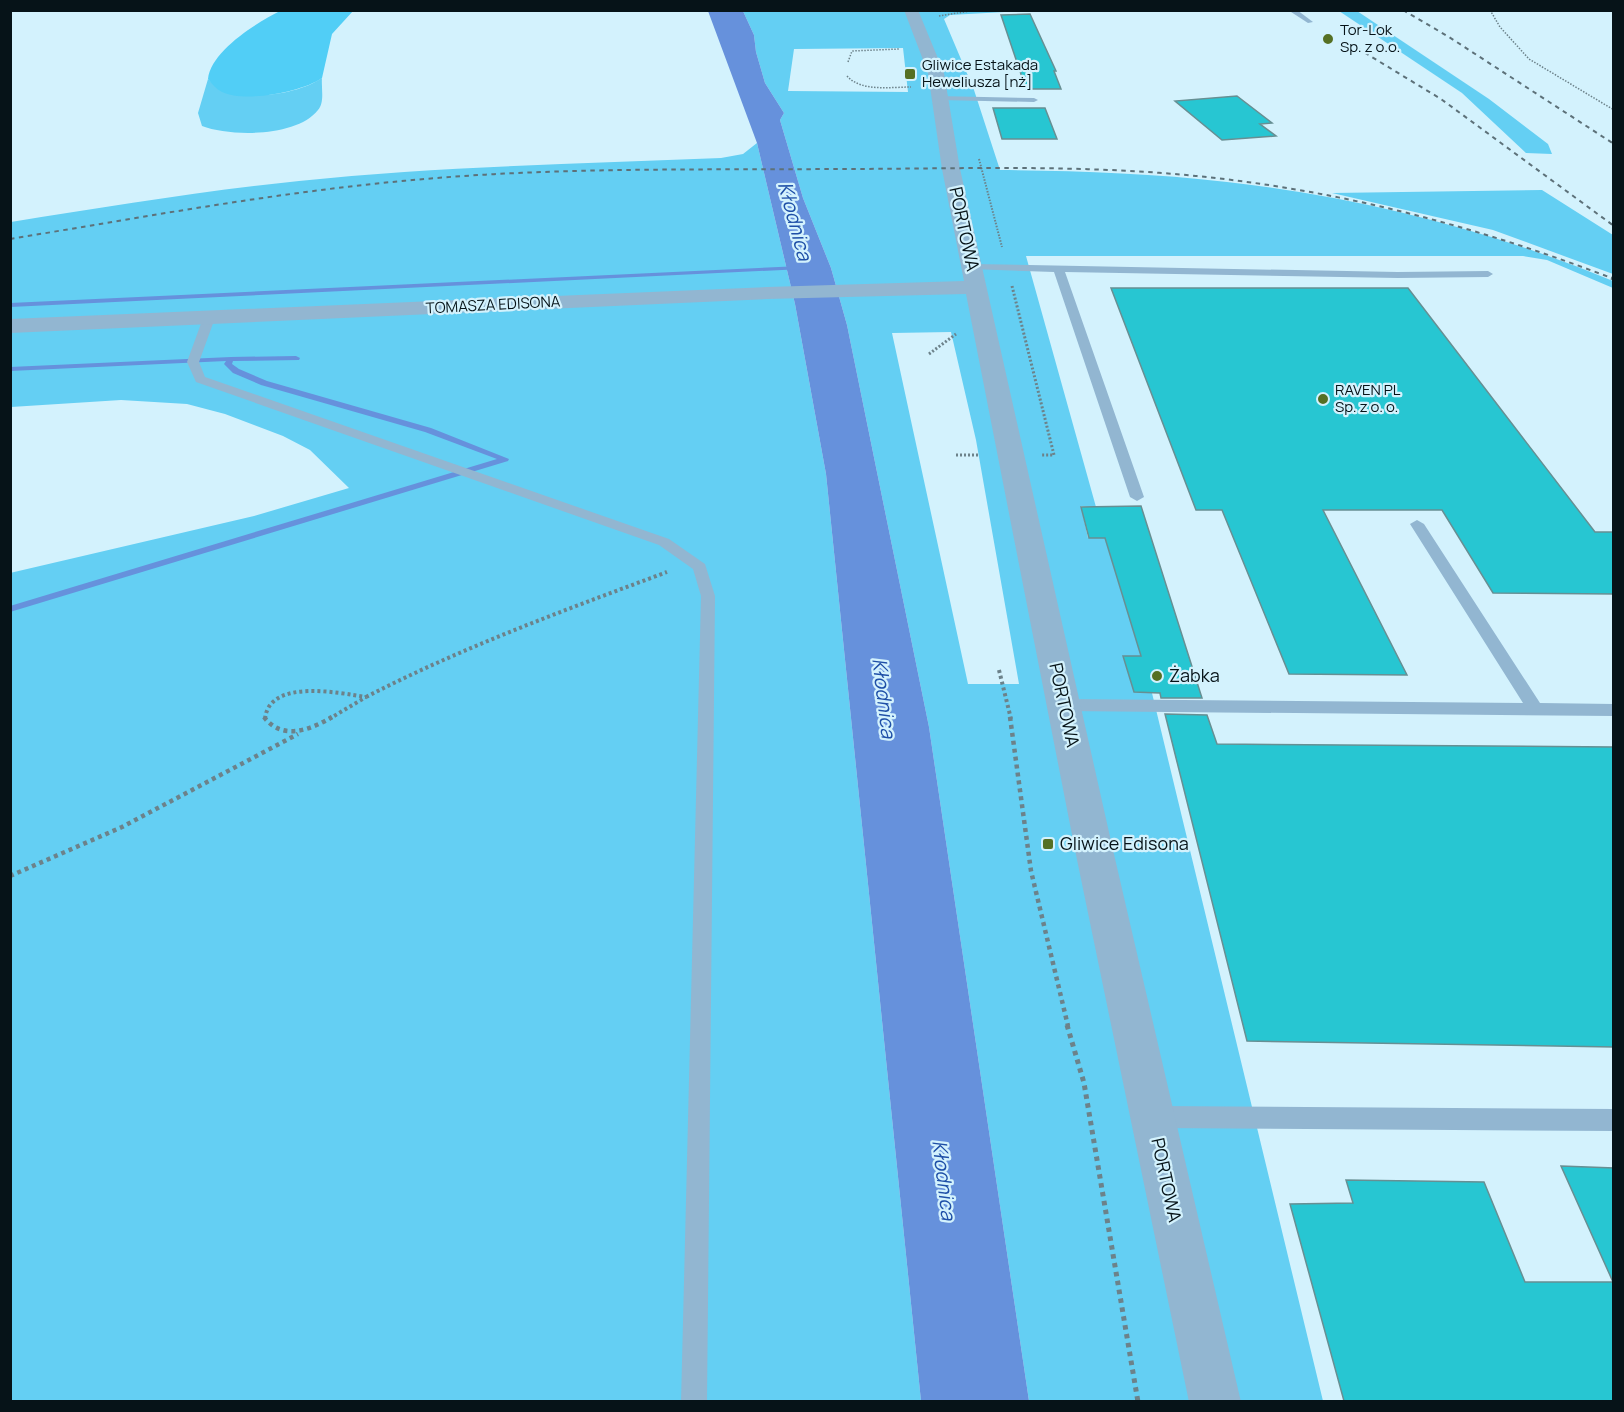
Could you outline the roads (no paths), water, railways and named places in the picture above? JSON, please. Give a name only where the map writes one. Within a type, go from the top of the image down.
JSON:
[{"type":"street","points":[[912,12],[932,15]]},
{"type":"street","name":"PORTOWA","points":[[912,12],[928,49],[940,93],[951,169],[1064,705],[1215,1401]]},
{"type":"street","name":"TOMASZA EDISONA","points":[[10,326],[872,289],[975,277]]},
{"type":"lane","points":[[1291,10],[1310,22]]},
{"type":"lane","points":[[940,93],[963,99],[1034,100]]},
{"type":"lane","points":[[975,277],[1007,267],[1488,274]]},
{"type":"lane","points":[[1058,268],[1137,497]]},
{"type":"lane","points":[[209,318],[194,358],[200,379],[664,542],[700,567],[708,596],[694,1401]]},
{"type":"lane","points":[[1417,524],[1535,709]]},
{"type":"lane","points":[[1064,705],[1614,710]]},
{"type":"lane","points":[[1153,1117],[1614,1120]]},
{"type":"water","name":"Kłodnica","points":[[708,11],[743,11],[754,35],[756,52],[765,83],[784,113],[780,120],[803,198],[831,268],[847,325],[929,727],[1029,1401],[921,1401],[826,474],[795,304],[757,143]]},
{"type":"waterway","name":"Kłodnica","points":[[10,305],[801,268]]},
{"type":"waterway","points":[[231,359],[296,358]]},
{"type":"waterway","points":[[10,369],[231,359]]},
{"type":"waterway","points":[[10,609],[505,459],[428,430],[264,383],[236,371],[228,364],[231,359]]},
{"type":"railway","points":[[1403,10],[1449,37],[1614,144]]},
{"type":"railway","points":[[1357,48],[1441,99],[1614,226]]},
{"type":"railway","points":[[10,239],[261,198],[362,185],[466,176],[625,170],[972,168],[1107,170],[1250,182],[1356,201],[1460,227],[1614,279],[1611,278]]},
{"type":"place","name":"Tor-Lok Sp. z o.o.","points":[[1328,39]]},
{"type":"place","name":"Gliwice Estakada Heweliusza [nż]","points":[[910,74]]},
{"type":"place","name":"RAVEN PL Sp. z o. o.","points":[[1323,399]]},
{"type":"place","name":"Żabka","points":[[1157,676]]},
{"type":"place","name":"Gliwice Edisona","points":[[1048,844]]}]
